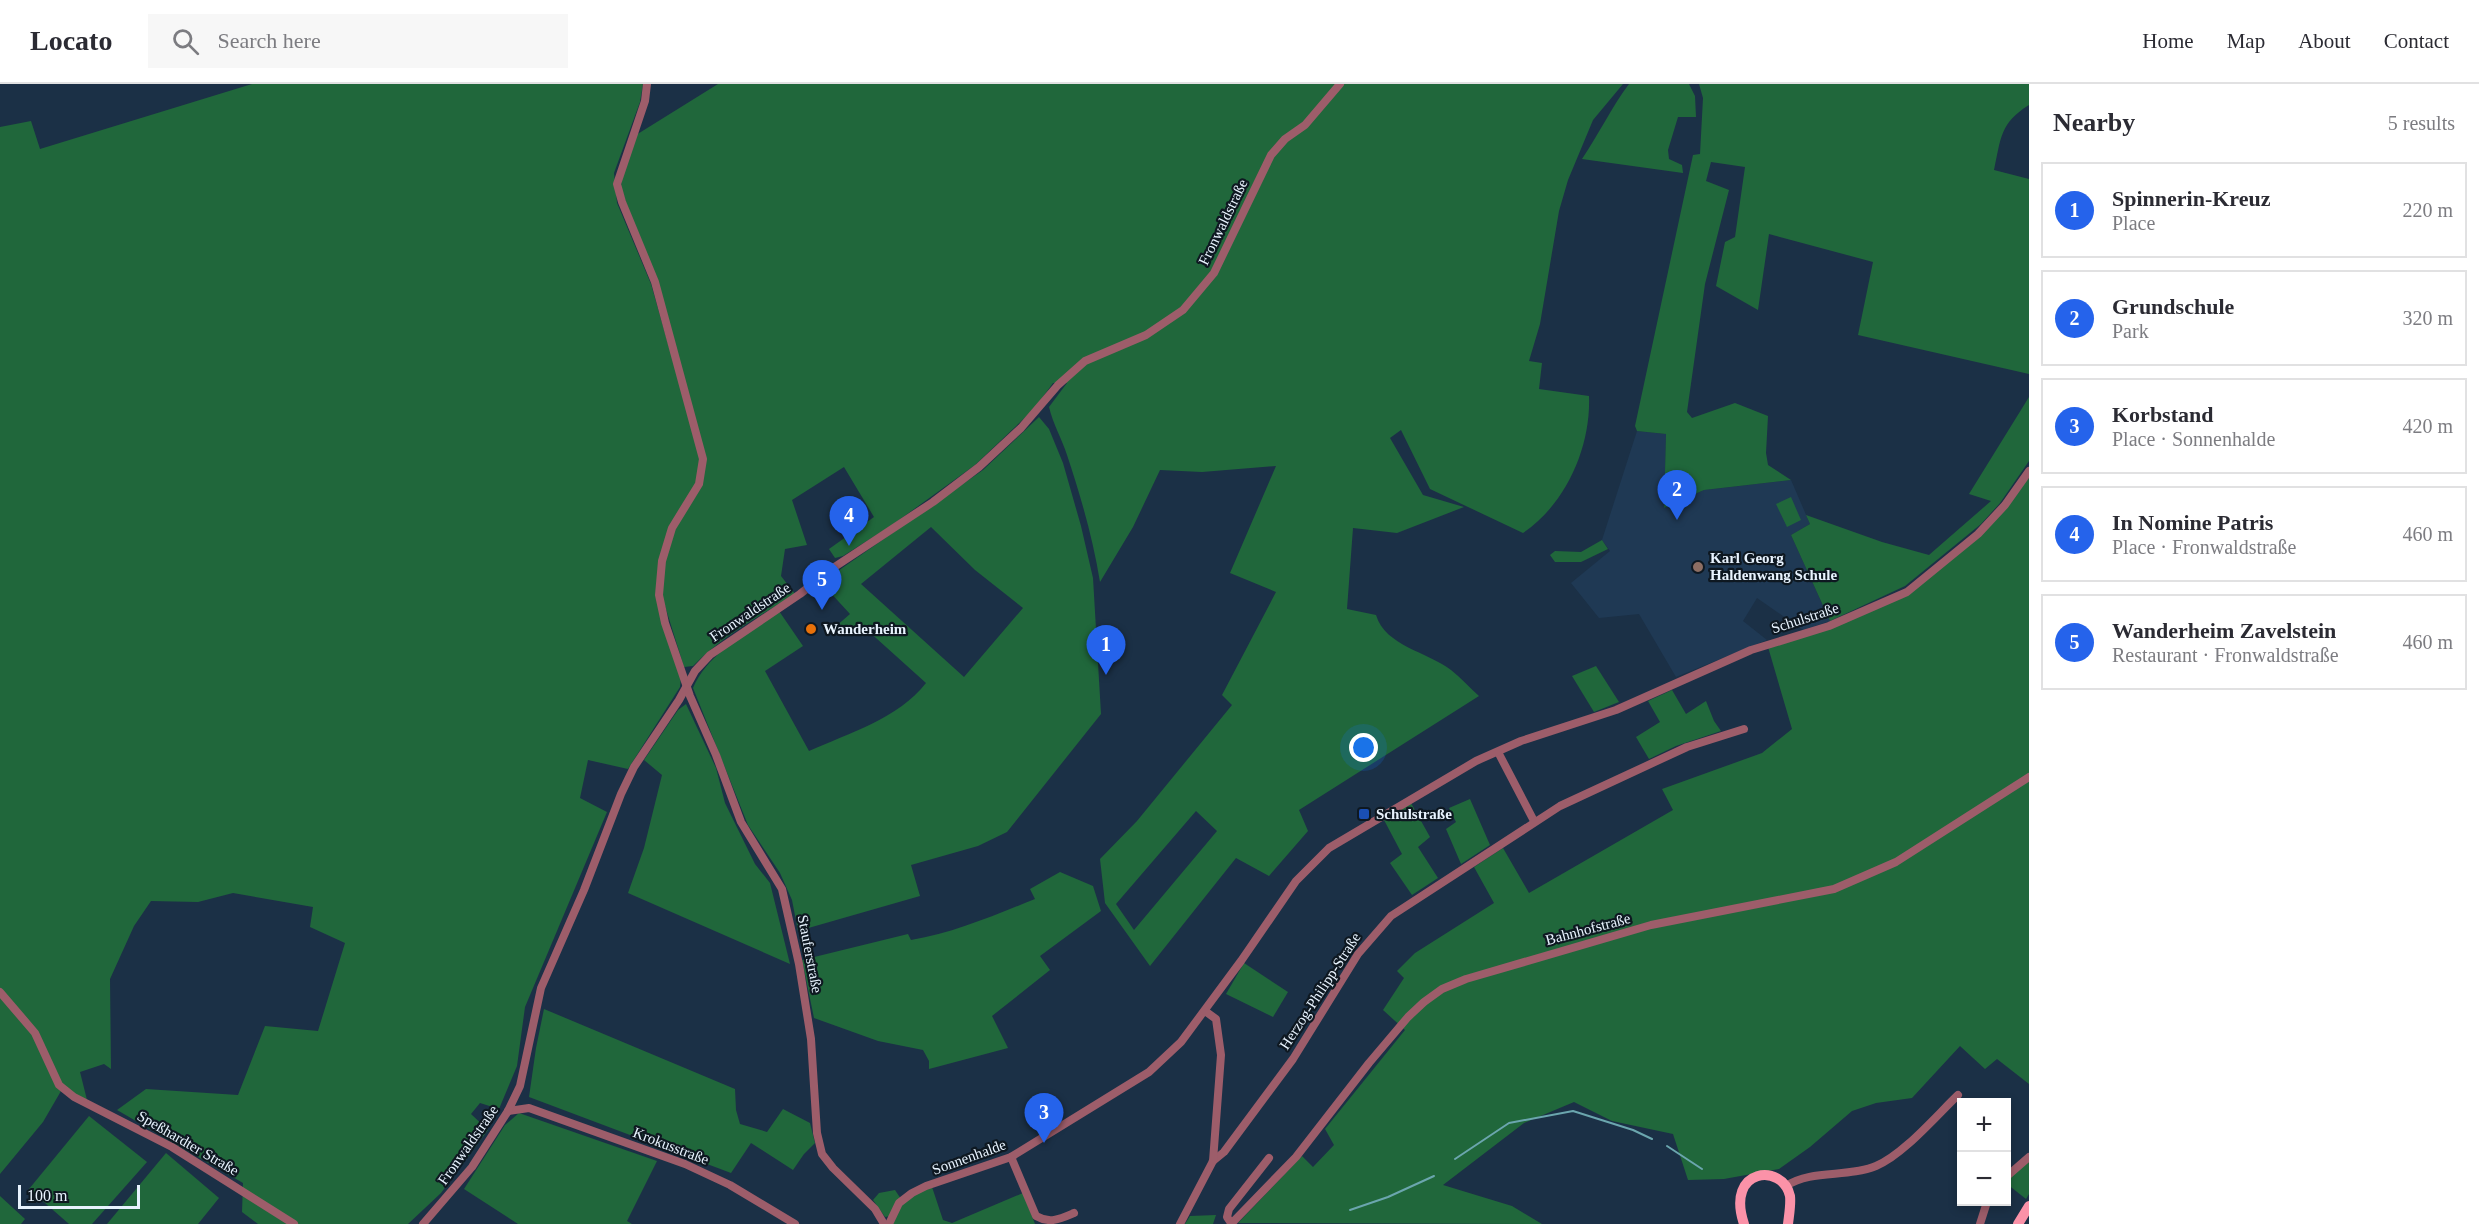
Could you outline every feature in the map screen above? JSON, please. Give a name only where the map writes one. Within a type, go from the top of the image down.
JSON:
[{"type":"main road","points":[[1744,1224],[1738,1205],[1739,1196],[1746,1183],[1763,1175],[1773,1176],[1786,1186],[1790,1202],[1788,1224]]},
{"type":"main road","points":[[2019,1224],[2029,1206]]},
{"type":"street","name":"Stauferstraße","points":[[647,84],[645,100],[618,184],[622,202],[655,282],[703,459],[699,484],[672,528],[662,561],[659,584],[665,623],[686,686],[741,822],[782,889],[799,964],[811,1039],[817,1133],[822,1154],[875,1209],[884,1224]]},
{"type":"street","name":"Fronwaldstraße","points":[[423,1224],[472,1167],[508,1111],[520,1086],[541,987],[584,890],[626,785],[634,767],[695,671],[710,655],[800,594],[833,568],[933,502],[979,467],[1021,428],[1058,385],[1085,361],[1146,335],[1182,310],[1214,273],[1271,155],[1285,139],[1305,125],[1340,84]]},
{"type":"street","name":"Schulstraße","points":[[1205,1011],[1296,880],[1329,848],[1476,761],[1521,741],[1616,710],[1751,650],[1836,623],[1907,592],[1978,534],[2005,505],[2029,471]]},
{"type":"street","name":"Herzog-Philipp-Straße","points":[[1213,1161],[1224,1152],[1293,1059],[1358,954],[1385,922],[1399,910],[1560,806],[1687,747],[1744,729]]},
{"type":"street","points":[[1498,752],[1534,821]]},
{"type":"street","name":"Bahnhofstraße","points":[[1231,1224],[1296,1157],[1408,1017],[1442,989],[1466,979],[1559,950],[1651,925],[1834,890],[1896,862],[2029,777]]},
{"type":"street","name":"Speßhardter Straße","points":[[0,992],[35,1034],[59,1085],[77,1100],[172,1148],[294,1224]]},
{"type":"street","points":[[1180,1224],[1213,1161],[1221,1055],[1216,1019],[1205,1011]]},
{"type":"street","name":"Sonnenhalde","points":[[889,1224],[899,1203],[912,1193],[1011,1157],[1149,1072],[1181,1042],[1205,1011]]},
{"type":"street","points":[[520,1086],[529,1108]]},
{"type":"street","points":[[1786,1186],[1799,1178],[1840,1175],[1877,1166],[1907,1143],[1958,1095]]},
{"type":"street","name":"Krokusstraße","points":[[508,1111],[529,1108],[685,1164],[730,1185],[795,1224]]},
{"type":"street","points":[[1011,1157],[1036,1216],[1043,1222],[1051,1223],[1074,1213]]},
{"type":"street","points":[[2011,1173],[2029,1157]]},
{"type":"street","points":[[1231,1224],[1227,1217],[1229,1209],[1269,1158]]},
{"type":"street","points":[[1980,1224],[1986,1206]]},
{"type":"shaded area","name":"Karl Georg Haldenwang Schule","points":[[1637,431],[1666,434],[1664,508],[1704,490],[1791,480],[1810,524],[1791,535],[1830,621],[1803,630],[1757,598],[1743,621],[1767,640],[1676,677],[1639,614],[1599,618],[1571,583],[1610,551],[1602,540]]},
{"type":"green space","points":[[252,84],[643,84],[640,102],[614,173],[617,203],[651,284],[669,347],[688,398],[621,187],[622,175],[636,135],[718,84],[1623,84],[1593,120],[1568,180],[1559,211],[1540,324],[1529,361],[1542,363],[1539,389],[1589,396],[1586,435],[1573,473],[1563,490],[1552,507],[1523,533],[1430,489],[1401,430],[1390,438],[1423,495],[1464,507],[1397,533],[1353,528],[1347,609],[1376,615],[1388,634],[1451,670],[1479,696],[1299,810],[1308,831],[1269,876],[1236,858],[1150,966],[1105,903],[1100,859],[1137,821],[1232,705],[1222,695],[1276,592],[1230,573],[1276,466],[1202,472],[1160,470],[1133,527],[1100,582],[1082,502],[1049,407],[1067,383],[1053,383],[1034,409],[975,465],[892,525],[843,556],[835,558],[829,549],[874,517],[844,467],[792,500],[807,545],[785,549],[781,576],[795,594],[729,636],[693,666],[684,667],[661,593],[656,595],[681,677],[680,687],[628,769],[588,760],[580,798],[607,812],[525,1007],[517,1066],[499,1109],[480,1103],[471,1114],[488,1130],[441,1193],[408,1224],[258,1224],[242,1212],[243,1183],[117,1110],[146,1089],[238,1095],[265,1026],[318,1031],[345,943],[310,927],[313,907],[233,893],[198,902],[151,901],[134,926],[110,979],[111,1069],[104,1064],[80,1072],[87,1100],[61,1091],[43,1122],[0,1174],[0,127],[31,121],[40,149]],"holes":[[[1196,811],[1217,831],[1134,930],[1116,904]]]},
{"type":"green space","points":[[1629,84],[1689,84],[1695,96],[1696,117],[1678,117],[1668,150],[1669,159],[1682,165],[1683,173],[1582,159]]},
{"type":"green space","points":[[1699,84],[2029,84],[2029,105],[2012,118],[2003,132],[1994,170],[2029,179],[2029,374],[1858,335],[1873,262],[1769,234],[1758,310],[1716,286],[1725,242],[1735,237],[1745,167],[1711,162],[1706,181],[1729,190],[1705,284],[1687,412],[1692,418],[1735,403],[1768,416],[1766,453],[1768,465],[1791,480],[1704,490],[1664,508],[1666,434],[1637,431],[1635,426],[1693,155],[1700,154],[1703,98]]},
{"type":"green space","points":[[2029,397],[2029,461],[2000,503],[1981,524],[1905,586],[1830,621],[1791,535],[1810,524],[1806,515],[1882,542],[1929,555],[1991,501],[1969,494]]},
{"type":"green space","points":[[1039,417],[1049,429],[1063,463],[1093,578],[1101,714],[1007,832],[978,846],[911,865],[920,896],[798,931],[792,900],[780,873],[748,825],[693,688],[708,664],[730,644],[779,611],[803,646],[765,671],[809,751],[872,724],[902,706],[926,683],[866,629],[835,627],[850,614],[828,590],[825,580],[983,470]],"holes":[[[931,527],[975,570],[1023,608],[964,677],[861,584]]]},
{"type":"green space","points":[[2029,478],[2029,1084],[1997,1059],[1985,1069],[1960,1046],[1912,1098],[1876,1103],[1852,1111],[1810,1147],[1779,1169],[1724,1179],[1688,1180],[1673,1134],[1612,1121],[1574,1102],[1524,1123],[1443,1185],[1512,1206],[1542,1224],[1238,1223],[1302,1156],[1313,1167],[1334,1145],[1325,1129],[1405,1030],[1383,1010],[1404,978],[1397,971],[1415,953],[1494,903],[1474,867],[1503,848],[1529,893],[1673,810],[1662,789],[1762,753],[1792,729],[1768,647],[1823,630],[1933,575]]},
{"type":"green space","points":[[1791,497],[1801,520],[1787,527],[1776,504]]},
{"type":"green space","points":[[1602,540],[1608,549],[1581,562],[1555,562],[1550,555],[1555,551],[1581,552]]},
{"type":"green space","points":[[1596,666],[1619,702],[1594,712],[1572,676]]},
{"type":"green space","points":[[1672,690],[1686,714],[1706,701],[1721,731],[1676,746],[1649,759],[1636,737],[1660,722],[1648,701]]},
{"type":"green space","points":[[686,704],[716,768],[725,803],[755,864],[770,883],[790,964],[628,893],[644,848],[662,775],[644,760],[678,710]]},
{"type":"green space","points":[[1470,799],[1490,845],[1461,864],[1446,829],[1456,822],[1449,808]]},
{"type":"green space","points":[[1411,803],[1430,837],[1418,847],[1438,878],[1412,895],[1390,863],[1402,854],[1384,820]]},
{"type":"green space","points":[[1060,872],[1093,886],[1101,911],[1040,956],[1050,970],[992,1016],[1008,1048],[929,1069],[929,1061],[923,1050],[878,1041],[814,1018],[802,960],[908,934],[911,940],[927,937],[974,923],[1035,899],[1030,889]]},
{"type":"green space","points":[[1244,963],[1288,992],[1273,1017],[1226,994]]},
{"type":"green space","points":[[544,1009],[735,1089],[736,1110],[740,1124],[767,1132],[783,1109],[810,1123],[815,1143],[793,1170],[751,1143],[731,1173],[529,1097]]},
{"type":"green space","points":[[519,1113],[657,1161],[627,1221],[632,1224],[518,1224],[464,1189],[505,1125]]},
{"type":"green space","points":[[89,1116],[147,1162],[92,1224],[69,1224],[29,1189]]},
{"type":"green space","points":[[166,1153],[219,1198],[198,1224],[107,1224]]},
{"type":"green space","points":[[2029,1160],[2029,1194],[2026,1199],[2011,1187],[2011,1176]]},
{"type":"green space","points":[[932,1187],[943,1220],[952,1223],[1023,1193],[1035,1224],[892,1224],[902,1204]]},
{"type":"green space","points":[[895,1190],[901,1199],[891,1216],[885,1217],[873,1200],[879,1193]]},
{"type":"green space","points":[[0,1196],[25,1219],[21,1224],[0,1224]]},
{"type":"green space","points":[[1216,1215],[1213,1224],[1185,1224],[1190,1216]]},
{"type":"waterway","points":[[1455,1159],[1509,1123],[1573,1111],[1633,1130],[1652,1139]]},
{"type":"waterway","points":[[1667,1146],[1702,1169]]},
{"type":"waterway","points":[[1350,1210],[1388,1197],[1434,1176]]},
{"type":"place","name":"Grundschule","points":[[1677,520]]},
{"type":"place","name":"In Nomine Patris","points":[[849,546]]},
{"type":"place","name":"Karl Georg Haldenwang Schule","points":[[1698,567]]},
{"type":"place","name":"Wanderheim Zavelstein","points":[[822,610]]},
{"type":"place","name":"Wanderheim","points":[[811,629]]},
{"type":"place","name":"Spinnerin-Kreuz","points":[[1106,675]]},
{"type":"place","name":"Schulstraße","points":[[1364,814]]},
{"type":"place","name":"Korbstand","points":[[1044,1143]]}]
